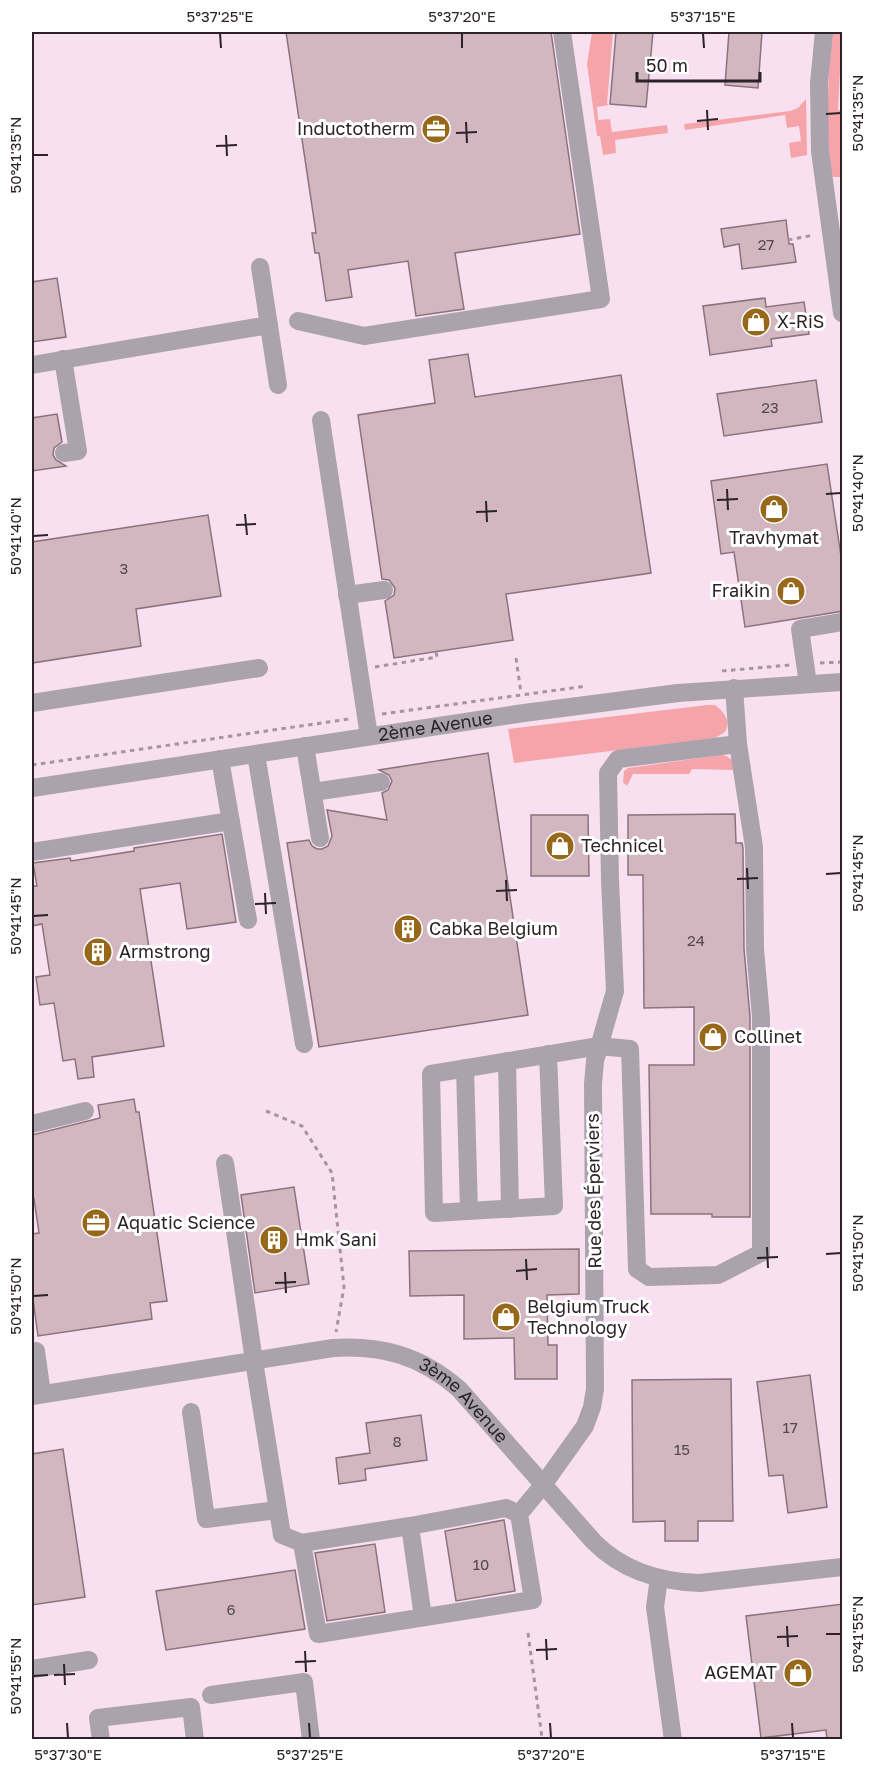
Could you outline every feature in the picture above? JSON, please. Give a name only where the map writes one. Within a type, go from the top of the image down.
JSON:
[{"type":"street","points":[[298,321],[364,336],[601,299],[562,32]]},
{"type":"street","points":[[824,32],[818,118],[820,151],[837,233],[843,313]]},
{"type":"street","points":[[260,267],[278,386]]},
{"type":"street","points":[[32,365],[270,325]]},
{"type":"street","points":[[63,360],[78,451],[64,453]]},
{"type":"street","points":[[321,420],[369,736]]},
{"type":"street","points":[[347,595],[384,590]]},
{"type":"street","points":[[808,684],[800,629],[843,622]]},
{"type":"street","points":[[32,703],[259,668]]},
{"type":"street","name":"2ème Avenue","points":[[32,788],[524,713],[678,693],[843,682]]},
{"type":"street","points":[[548,1054],[554,1206],[434,1213],[431,1074],[548,1054],[597,1053],[630,1049],[637,1269],[649,1277],[718,1275],[761,1253],[760,1017],[755,949],[754,847],[738,744],[734,688]]},
{"type":"street","name":"Rue des Éperviers","points":[[519,1514],[543,1485],[585,1426],[592,1407],[595,1389],[593,1084],[597,1053],[615,991],[608,773],[618,759],[738,744]]},
{"type":"street","points":[[305,746],[320,838]]},
{"type":"street","points":[[256,754],[304,1044]]},
{"type":"street","points":[[220,759],[248,921]]},
{"type":"street","points":[[313,792],[381,782]]},
{"type":"street","points":[[32,852],[231,821]]},
{"type":"street","points":[[507,1061],[510,1209]]},
{"type":"street","points":[[465,1068],[469,1211]]},
{"type":"street","points":[[32,1125],[85,1111]]},
{"type":"street","points":[[225,1163],[282,1534],[302,1543],[506,1508],[519,1514],[533,1600],[318,1634],[302,1543]]},
{"type":"street","name":"3ème Avenue","points":[[37,1395],[333,1348],[356,1347],[402,1354],[442,1374],[459,1389],[610,1557],[636,1570],[659,1578],[700,1583],[843,1567]]},
{"type":"street","points":[[32,1352],[36,1352],[37,1395]]},
{"type":"street","points":[[191,1412],[206,1519],[278,1510]]},
{"type":"street","points":[[410,1526],[423,1617]]},
{"type":"street","points":[[659,1578],[655,1607],[673,1740]]},
{"type":"street","points":[[32,1669],[89,1660]]},
{"type":"street","points":[[211,1695],[304,1682],[311,1740]]},
{"type":"street","points":[[101,1740],[98,1718],[191,1707],[195,1740]]},
{"type":"path","points":[[788,240],[837,233]]},
{"type":"path","points":[[358,670],[437,657],[436,652]]},
{"type":"path","points":[[516,658],[524,713]]},
{"type":"path","points":[[266,1111],[302,1126],[332,1173],[344,1287],[333,1348]]},
{"type":"path","points":[[528,1633],[542,1738]]},
{"type":"shaded area","points":[[592,32],[613,32],[607,104],[609,105],[597,107],[598,120],[610,119],[612,132],[667,125],[668,133],[615,140],[616,153],[603,155],[600,136],[597,136],[587,64]]},
{"type":"shaded area","points":[[832,32],[842,32],[838,110],[842,110],[842,177],[831,177],[829,159],[828,104]]},
{"type":"shaded area","points":[[806,99],[807,155],[791,158],[789,143],[801,141],[799,126],[787,128],[785,115],[685,130],[684,124],[790,111],[798,108]]},
{"type":"shaded area","points":[[715,705],[724,713],[727,720],[725,732],[715,738],[514,763],[508,729]]},
{"type":"shaded area","points":[[721,755],[731,759],[734,770],[692,769],[689,774],[633,774],[627,786],[623,782],[624,771],[628,768]]},
{"type":"building","name":"Inductotherm","points":[[286,32],[551,32],[580,234],[455,253],[464,309],[416,316],[408,261],[348,270],[352,297],[326,301],[319,253],[315,253],[312,233],[316,233]]},
{"type":"building","points":[[616,32],[653,32],[646,107],[610,104]]},
{"type":"building","points":[[729,32],[762,32],[758,88],[725,85]]},
{"type":"building","points":[[786,220],[789,244],[793,244],[796,262],[742,269],[739,244],[724,247],[721,229]]},
{"type":"building","points":[[57,278],[66,337],[32,342],[32,282]]},
{"type":"building","name":"X-RiS","points":[[765,298],[766,307],[804,302],[809,334],[771,339],[772,346],[710,355],[703,306]]},
{"type":"building","points":[[468,354],[475,397],[621,375],[651,573],[506,594],[513,640],[394,658],[385,601],[394,595],[395,588],[389,580],[382,579],[358,415],[435,403],[429,360]]},
{"type":"building","points":[[816,380],[822,422],[724,436],[717,394]]},
{"type":"building","points":[[57,414],[62,442],[54,448],[53,455],[56,460],[66,466],[32,471],[32,418]]},
{"type":"building","points":[[827,464],[843,569],[843,611],[745,627],[734,552],[721,554],[711,481]]},
{"type":"building","points":[[208,515],[221,596],[136,609],[141,646],[32,663],[32,542]]},
{"type":"building","name":"Cabka Belgium","points":[[488,753],[528,1015],[319,1047],[287,843],[309,840],[317,849],[328,846],[332,836],[327,810],[387,820],[382,793],[388,790],[392,781],[389,775],[379,770]]},
{"type":"building","points":[[735,814],[736,843],[742,843],[743,848],[744,949],[750,1017],[750,1217],[712,1217],[712,1214],[651,1214],[649,1065],[694,1065],[694,1007],[644,1008],[643,875],[628,875],[628,815]]},
{"type":"building","name":"Technicel","points":[[531,815],[588,815],[589,876],[531,876]]},
{"type":"building","name":"Armstrong","points":[[222,834],[236,922],[187,929],[180,883],[140,889],[164,1046],[92,1057],[94,1077],[78,1079],[75,1059],[63,1061],[54,1003],[40,1005],[36,977],[50,975],[42,924],[32,926],[32,886],[37,886],[33,863],[70,858],[71,861]]},
{"type":"building","name":"Aquatic Science","points":[[134,1099],[136,1112],[139,1112],[167,1301],[150,1303],[152,1319],[38,1336],[32,1292],[32,1234],[39,1233],[34,1199],[32,1200],[32,1135],[100,1118],[98,1105]]},
{"type":"building","name":"Hmk Sani","points":[[294,1187],[309,1284],[255,1293],[241,1195]]},
{"type":"building","name":"Belgium Truck Technology","points":[[579,1249],[579,1294],[547,1295],[548,1345],[557,1345],[557,1379],[515,1379],[514,1338],[464,1339],[464,1295],[410,1296],[409,1251]]},
{"type":"building","points":[[810,1375],[827,1507],[788,1513],[783,1475],[769,1476],[757,1382]]},
{"type":"building","points":[[731,1379],[733,1521],[698,1521],[698,1541],[665,1541],[665,1521],[633,1522],[632,1380]]},
{"type":"building","points":[[421,1415],[427,1460],[365,1469],[366,1480],[339,1484],[336,1458],[370,1453],[366,1423]]},
{"type":"building","points":[[63,1449],[85,1597],[32,1605],[32,1454]]},
{"type":"building","points":[[504,1520],[515,1591],[456,1601],[445,1531]]},
{"type":"building","points":[[375,1544],[385,1612],[327,1621],[315,1553]]},
{"type":"building","points":[[295,1570],[305,1629],[166,1650],[156,1591]]},
{"type":"building","name":"AGEMAT","points":[[843,1604],[843,1740],[827,1740],[826,1730],[761,1738],[746,1616]]},
{"type":"place","name":"Inductotherm","points":[[436,129]]},
{"type":"place","name":"X-RiS","points":[[756,322]]},
{"type":"place","name":"Travhymat","points":[[774,509]]},
{"type":"place","name":"Fraikin","points":[[791,591]]},
{"type":"place","name":"Technicel","points":[[560,846]]},
{"type":"place","name":"Cabka Belgium","points":[[408,929]]},
{"type":"place","name":"Armstrong","points":[[98,952]]},
{"type":"place","name":"Collinet","points":[[713,1037]]},
{"type":"place","name":"Aquatic Science","points":[[96,1223]]},
{"type":"place","name":"Hmk Sani","points":[[274,1240]]},
{"type":"place","name":"Belgium Truck Technology","points":[[506,1317]]},
{"type":"place","name":"AGEMAT","points":[[798,1673]]}]
